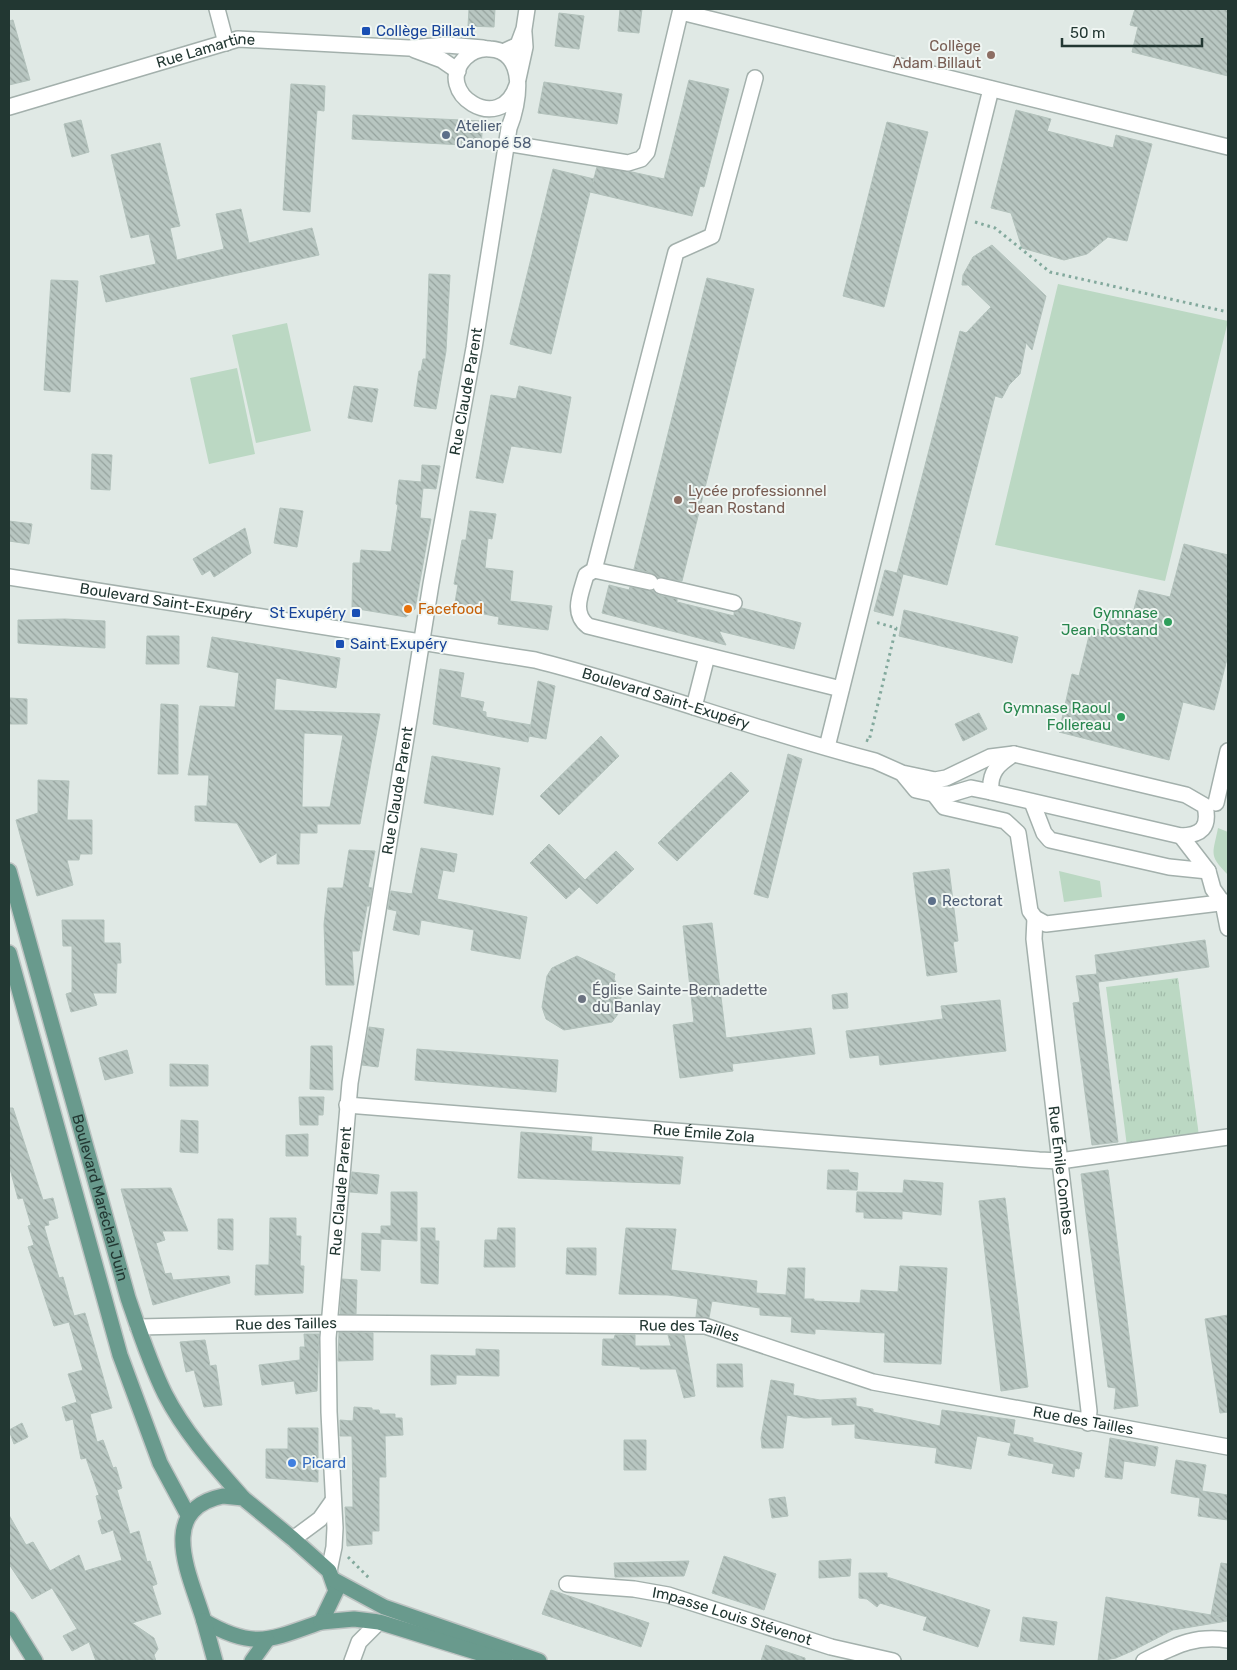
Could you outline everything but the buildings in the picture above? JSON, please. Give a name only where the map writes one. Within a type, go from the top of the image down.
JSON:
[{"type":"main road","name":"Boulevard Maréchal Juin","points":[[9,871],[138,1327],[165,1394],[183,1424],[202,1450],[243,1498]]},
{"type":"main road","name":"Boulevard Maréchal Juin","points":[[9,954],[125,1370],[160,1463],[188,1515]]},
{"type":"main road","points":[[215,1661],[182,1539],[188,1515],[201,1503],[224,1496],[243,1498],[293,1539],[331,1576],[384,1607],[539,1661]]},
{"type":"main road","points":[[321,1622],[334,1597],[331,1576]]},
{"type":"main road","points":[[9,1619],[35,1661]]},
{"type":"main road","points":[[204,1622],[235,1637],[267,1640],[321,1622],[354,1619],[379,1622],[505,1661]]},
{"type":"main road","points":[[252,1661],[267,1640]]},
{"type":"street","points":[[217,9],[226,43]]},
{"type":"street","name":"Rue Claude Parent","points":[[331,1576],[334,1547],[329,1412],[329,1323],[347,1105],[422,640],[474,348],[506,143],[514,116],[525,47],[524,29],[527,9]]},
{"type":"street","points":[[506,143],[628,162],[641,159],[647,152],[681,10],[991,90],[1228,147]]},
{"type":"street","name":"Rue Claude Parent","points":[[503,52],[518,45],[524,29]]},
{"type":"street","name":"Rue Lamartine","points":[[9,107],[238,39],[409,48],[447,45],[487,48]]},
{"type":"street","name":"Rue Lamartine","points":[[409,48],[442,60],[458,72]]},
{"type":"street","points":[[487,48],[503,52],[515,66],[518,83],[513,94],[505,103],[494,108],[481,108],[469,102],[461,92],[457,80],[458,72],[465,58],[478,50],[487,48]]},
{"type":"street","points":[[755,78],[712,236],[676,252],[594,570],[586,575],[578,607],[583,622],[596,628],[841,689]]},
{"type":"street","points":[[827,748],[991,90]]},
{"type":"street","points":[[594,570],[734,603]]},
{"type":"street","name":"Boulevard Saint-Exupéry","points":[[9,577],[422,640],[535,660],[599,676],[827,748],[875,760],[902,773],[916,790],[934,794],[944,807],[1005,822],[1014,827],[1018,833],[1030,911],[1036,918]]},
{"type":"street","points":[[694,707],[707,656]]},
{"type":"street","points":[[1216,803],[1228,751]]},
{"type":"street","points":[[902,773],[940,779],[990,757],[1014,754],[1186,795],[1205,806],[1207,814],[1204,829],[1197,835],[1181,836],[971,788],[951,794],[934,794]]},
{"type":"street","points":[[991,792],[990,780],[993,771],[1014,754]]},
{"type":"street","points":[[1032,802],[1044,833],[1050,840],[1169,868],[1208,872]]},
{"type":"street","points":[[1181,836],[1208,872],[1213,889],[1226,902],[1228,928]]},
{"type":"street","points":[[1036,918],[1052,925],[1226,902]]},
{"type":"street","name":"Rue Émile Combes","points":[[1036,918],[1034,939],[1089,1411],[1088,1423]]},
{"type":"street","name":"Rue Émile Zola","points":[[347,1105],[1060,1160],[1228,1137]]},
{"type":"street","name":"Rue des Tailles","points":[[138,1327],[329,1323],[706,1326],[873,1382],[1088,1423],[1228,1447]]},
{"type":"street","points":[[293,1539],[320,1519],[332,1502]]},
{"type":"street","name":"Impasse Louis Stévenot","points":[[567,1584],[668,1595],[830,1647],[893,1661]]},
{"type":"street","points":[[352,1661],[359,1642],[379,1622]]},
{"type":"street","points":[[1144,1661],[1191,1640],[1210,1638],[1228,1640]]},
{"type":"path","points":[[959,218],[995,228],[1050,272],[1228,312]]},
{"type":"path","points":[[859,618],[896,628],[869,741],[862,739]]},
{"type":"green space","points":[[1058,284],[1228,321],[1165,581],[995,545]]},
{"type":"green space","points":[[287,323],[311,431],[256,443],[232,335]]},
{"type":"green space","points":[[237,368],[255,454],[209,464],[190,378]]},
{"type":"green space","points":[[1218,828],[1228,832],[1228,875],[1217,863],[1214,854]]},
{"type":"green space","points":[[1059,871],[1100,881],[1102,897],[1064,902]]},
{"type":"green space","points":[[1178,978],[1199,1136],[1127,1146],[1106,987]]},
{"type":"place","name":"Collège Billaut","points":[[366,31]]},
{"type":"place","name":"Collège Adam Billaut","points":[[991,55]]},
{"type":"place","name":"Atelier Canopé 58","points":[[446,135]]},
{"type":"place","name":"Lycée professionnel Jean Rostand","points":[[678,500]]},
{"type":"place","name":"Facefood","points":[[408,609]]},
{"type":"place","name":"St Exupéry","points":[[356,613]]},
{"type":"place","name":"Gymnase Jean Rostand","points":[[1168,622]]},
{"type":"place","name":"Saint Exupéry","points":[[340,644]]},
{"type":"place","name":"Gymnase Raoul Follereau","points":[[1121,717]]},
{"type":"place","name":"Rectorat","points":[[932,901]]},
{"type":"place","name":"Église Sainte-Bernadette du Banlay","points":[[582,999]]},
{"type":"place","name":"Picard","points":[[292,1463]]}]
